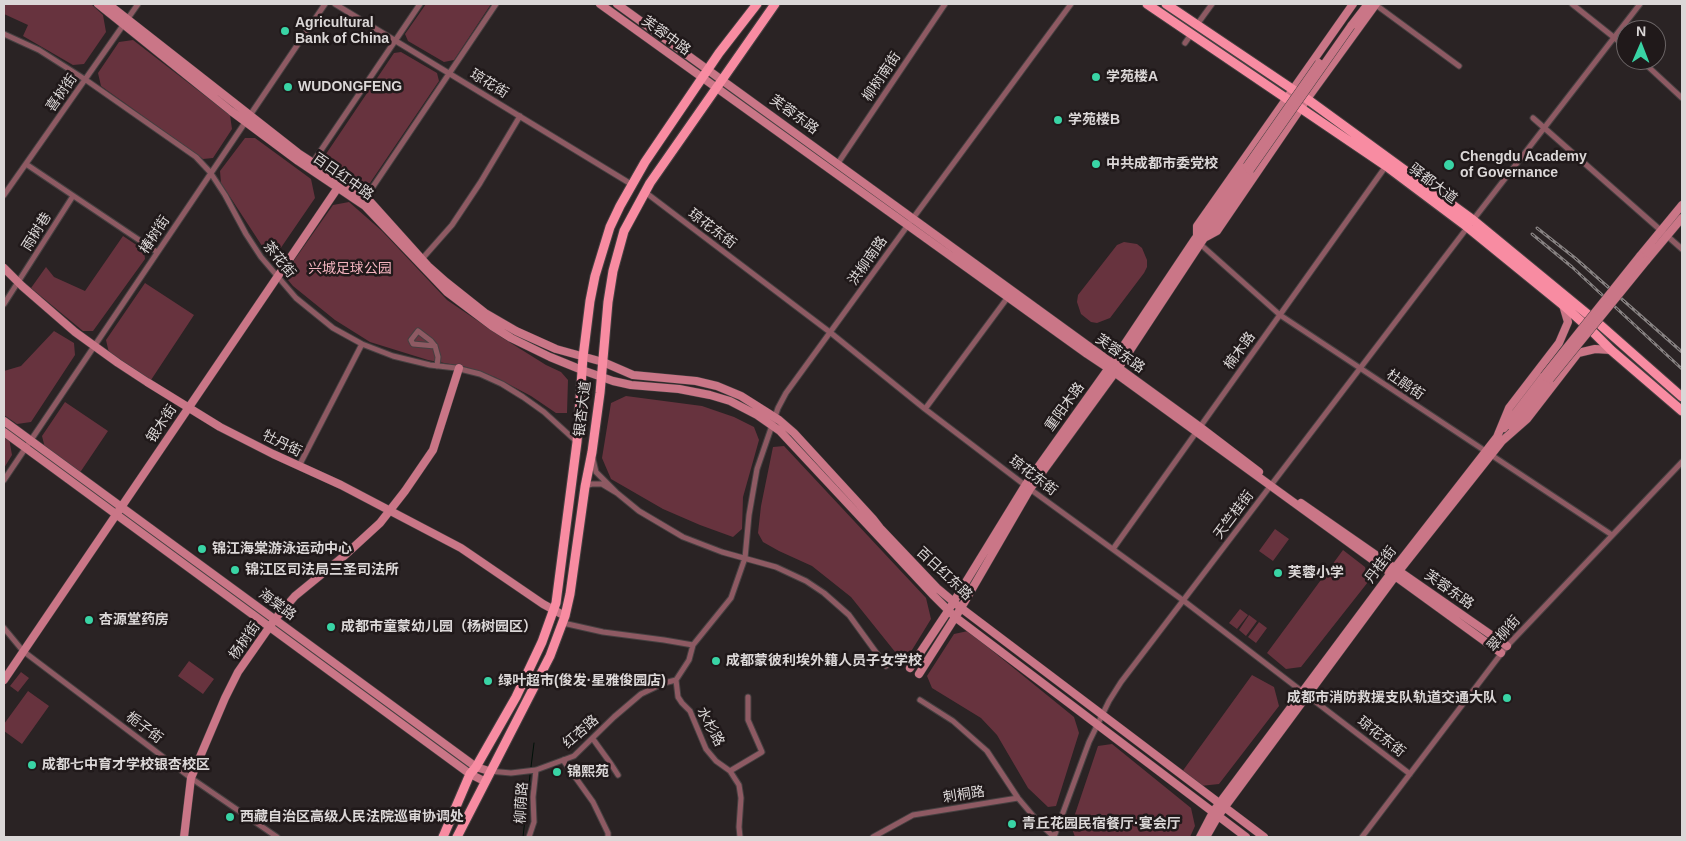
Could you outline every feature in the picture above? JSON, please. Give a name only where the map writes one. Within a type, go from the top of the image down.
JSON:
[{"type":"main road","name":"银杏大道","points":[[443,837],[473,771],[516,697],[542,642],[553,610],[558,591],[577,442],[583,357],[590,301],[602,249],[620,206],[632,184],[701,77],[757,4]]},
{"type":"main road","name":"银杏大道","points":[[457,837],[489,771],[550,656],[564,620],[570,594],[585,487],[592,452],[608,302],[613,271],[624,231],[645,192],[775,4]]},
{"type":"main road","name":"驿都大道","points":[[1147,4],[1386,166],[1563,305],[1611,350],[1682,411]]},
{"type":"main road","name":"驿都大道","points":[[1166,4],[1307,99],[1473,220],[1590,316],[1682,397]]},
{"type":"street","name":"百日红中路","points":[[98,4],[125,22],[247,118],[298,161],[366,197],[422,259],[446,282],[485,312],[516,331],[556,349],[602,362]]},
{"type":"street","name":"百日红中路","points":[[108,4],[125,22]]},
{"type":"street","name":"喜树街","points":[[4,195],[138,4]]},
{"type":"street","name":"椿树街","points":[[4,480],[325,4]]},
{"type":"street","name":"琼花街","points":[[336,4],[632,184]]},
{"type":"street","points":[[313,162],[420,4]]},
{"type":"street","points":[[366,197],[496,4]]},
{"type":"street","name":"芙蓉中路","points":[[600,4],[716,88]]},
{"type":"street","name":"芙蓉中路","points":[[617,4],[722,79]]},
{"type":"street","name":"柳树南街","points":[[838,163],[945,4]]},
{"type":"street","name":"洪柳南路","points":[[676,680],[689,660],[693,645],[730,598],[745,558],[756,469],[774,416],[786,393],[1070,4]]},
{"type":"street","points":[[1185,43],[1212,4]]},
{"type":"street","points":[[1353,4],[1197,226],[1198,240],[1217,231],[1373,4]]},
{"type":"street","points":[[1349,24],[1362,4]]},
{"type":"street","points":[[1349,24],[1373,4]]},
{"type":"street","points":[[1373,4],[1459,66]]},
{"type":"street","points":[[1572,4],[1615,37]]},
{"type":"street","points":[[1473,220],[1640,4]]},
{"type":"street","name":"重阳木路","points":[[910,668],[1028,486],[1113,368],[1198,240],[1349,24]]},
{"type":"street","name":"茶花街","points":[[4,34],[39,50],[86,80],[196,157],[210,172],[225,195],[261,257],[296,298],[334,328],[362,344],[393,356],[437,366],[459,368],[480,374],[502,384],[544,412],[577,442]]},
{"type":"street","points":[[1652,70],[1682,98]]},
{"type":"street","name":"芙蓉东路","points":[[722,79],[838,163],[910,222],[1008,297],[1113,368]]},
{"type":"street","name":"芙蓉东路","points":[[716,88],[910,222],[1198,429],[1271,485],[1395,572],[1506,646]]},
{"type":"street","points":[[422,259],[452,225],[480,183],[520,116]]},
{"type":"street","name":"百日红中路","points":[[247,118],[313,162],[340,184],[365,206],[430,276],[469,310],[511,338],[550,358],[601,377]]},
{"type":"street","points":[[1533,118],[1682,249]]},
{"type":"street","points":[[26,164],[157,252]]},
{"type":"street","name":"楠木路","points":[[1112,549],[1386,166]]},
{"type":"street","name":"银木街","points":[[4,680],[340,184]]},
{"type":"street","name":"琼花东街","points":[[645,192],[831,333],[926,409],[1183,600],[1410,774]]},
{"type":"street","name":"雨树巷","points":[[4,304],[73,196]]},
{"type":"street","points":[[1499,439],[1664,233],[1682,205]]},
{"type":"street","points":[[1664,233],[1682,218]]},
{"type":"street","name":"天竺桂街","points":[[1054,837],[1081,762],[1102,715],[1121,682],[1467,228]]},
{"type":"street","name":"杜鹃街","points":[[1198,240],[1280,315],[1612,535]]},
{"type":"street","name":"牡丹街","points":[[4,268],[18,283],[94,346],[139,377],[220,427],[390,510],[461,548],[553,610],[564,620]]},
{"type":"street","points":[[926,409],[1008,297]]},
{"type":"street","name":"丹桂街","points":[[1499,439],[1509,408],[1559,342],[1568,322],[1563,305]]},
{"type":"street","points":[[435,346],[413,344],[411,340],[418,331],[428,338],[435,346],[438,357],[437,366]]},
{"type":"street","points":[[426,345],[428,338]]},
{"type":"street","points":[[299,466],[362,344]]},
{"type":"street","name":"丹桂街","points":[[1200,837],[1395,572],[1499,439],[1527,419],[1578,353],[1595,349],[1611,350]]},
{"type":"street","name":"百日红东路","points":[[602,362],[633,374],[717,386],[741,396],[774,416],[794,433],[880,528],[954,602],[1264,837]]},
{"type":"street","name":"杨树街","points":[[184,837],[192,778],[225,698],[238,672],[275,619],[294,596],[344,556],[380,523],[405,491],[433,450],[459,368]]},
{"type":"street","name":"百日红东路","points":[[601,377],[631,385],[680,389],[710,395],[757,415],[780,431],[955,617],[1246,837]]},
{"type":"street","name":"海棠路","points":[[4,421],[275,619],[473,771],[484,782]]},
{"type":"street","name":"海棠路","points":[[4,432],[270,627],[473,771],[489,771]]},
{"type":"street","points":[[592,452],[596,472],[639,511],[683,537],[722,552],[790,572],[824,593],[849,615],[886,666]]},
{"type":"street","name":"翠柳街","points":[[1362,837],[1506,646],[1682,462]]},
{"type":"street","points":[[585,487],[592,484],[602,484],[618,493]]},
{"type":"street","name":"重阳木路","points":[[919,674],[961,608],[1028,486]]},
{"type":"street","name":"芙蓉东路","points":[[1395,572],[1501,653]]},
{"type":"street","points":[[564,620],[603,632],[693,645]]},
{"type":"street","name":"栀子街","points":[[4,628],[24,651],[192,778],[277,837]]},
{"type":"street","name":"红杏路","points":[[489,771],[511,773],[536,770],[574,756],[641,694],[664,682],[676,680]]},
{"type":"street","name":"水杉路","points":[[676,680],[678,696],[682,704],[690,712],[706,748],[716,761],[730,771],[739,785],[741,798],[740,837]]},
{"type":"street","points":[[730,771],[762,752],[748,720],[748,696]]},
{"type":"street","points":[[920,700],[953,721],[987,751],[1018,798],[1054,837]]},
{"type":"street","points":[[592,739],[612,764],[618,775]]},
{"type":"street","points":[[563,760],[593,802],[609,836]]},
{"type":"street","name":"柳荫路","points":[[529,837],[534,822],[532,797],[536,770]]},
{"type":"street","name":"刺桐路","points":[[873,837],[913,815],[1018,798]]},
{"type":"street","name":"丹桂街","points":[[1206,837],[1216,814]]},
{"type":"green space","points":[[4,4],[91,4],[103,15],[106,32],[84,64],[73,65],[23,36],[28,25],[4,14]]},
{"type":"green space","points":[[426,4],[491,4],[454,60],[444,62],[408,41],[405,34]]},
{"type":"green space","points":[[133,40],[230,115],[232,129],[213,158],[203,159],[101,86],[98,73],[119,42]]},
{"type":"green space","points":[[401,52],[437,73],[439,81],[370,183],[359,185],[329,165],[326,154],[394,53]]},
{"type":"green space","name":"兴城足球公园","points":[[245,138],[255,138],[311,179],[315,198],[278,252],[266,252],[221,183],[220,171]]},
{"type":"green space","name":"兴城足球公园","points":[[349,202],[382,231],[447,300],[506,340],[561,372],[568,380],[567,413],[556,413],[531,396],[495,377],[466,367],[428,360],[370,342],[335,320],[293,286],[288,280],[288,269],[333,205]]},
{"type":"green space","points":[[123,236],[144,250],[145,259],[93,331],[83,331],[31,288],[46,267],[54,277],[85,291]]},
{"type":"green space","points":[[1124,242],[1137,244],[1142,248],[1147,260],[1147,267],[1110,318],[1097,323],[1091,322],[1081,314],[1077,302],[1078,295],[1117,245]]},
{"type":"green space","points":[[145,283],[194,315],[151,380],[109,353],[106,340]]},
{"type":"green space","points":[[54,331],[74,343],[75,355],[31,422],[17,424],[4,415],[4,371],[21,366]]},
{"type":"green space","points":[[626,396],[702,406],[734,417],[754,427],[759,440],[743,497],[742,529],[733,537],[663,509],[611,479],[602,458],[611,403]]},
{"type":"green space","points":[[65,402],[108,431],[79,474],[45,448],[42,436]]},
{"type":"green space","points":[[4,435],[9,438],[12,455],[4,468]]},
{"type":"green space","points":[[784,446],[926,598],[931,619],[904,663],[851,597],[812,566],[763,542],[758,533],[761,506],[773,447]]},
{"type":"green space","points":[[1275,529],[1289,539],[1273,561],[1259,551]]},
{"type":"green space","points":[[1343,550],[1365,567],[1368,582],[1301,667],[1286,669],[1267,653]]},
{"type":"green space","points":[[1240,609],[1248,615],[1237,629],[1229,623]]},
{"type":"green space","points":[[1249,615],[1257,621],[1246,636],[1239,630]]},
{"type":"green space","points":[[1259,622],[1267,628],[1256,643],[1248,637]]},
{"type":"green space","points":[[968,631],[1074,717],[1079,733],[1056,806],[1048,807],[1028,788],[997,735],[981,718],[932,688],[927,676],[954,634]]},
{"type":"green space","points":[[189,661],[214,679],[203,694],[178,676]]},
{"type":"green space","points":[[21,672],[29,678],[18,692],[10,686]]},
{"type":"green space","points":[[1252,675],[1274,687],[1279,706],[1219,784],[1191,787],[1179,776]]},
{"type":"green space","points":[[28,691],[49,706],[22,744],[4,731],[4,724]]},
{"type":"green space","points":[[1112,744],[1191,808],[1195,826],[1190,837],[1075,837],[1071,826],[1098,746]]},
{"type":"waterway","points":[[531,767],[534,743]]},
{"type":"waterway","points":[[523,837],[530,775]]},
{"type":"railway","points":[[1537,228],[1575,258],[1682,352]]},
{"type":"railway","points":[[1532,234],[1572,267],[1682,369]]},
{"type":"place","name":"Agricultural Bank of China","points":[[285,31]]},
{"type":"place","name":"学苑楼A","points":[[1096,77]]},
{"type":"place","name":"WUDONGFENG","points":[[288,87]]},
{"type":"place","name":"学苑楼B","points":[[1058,120]]},
{"type":"place","name":"中共成都市委党校","points":[[1096,164]]},
{"type":"place","name":"Chengdu Academy of Governance","points":[[1449,165]]},
{"type":"place","name":"锦江海棠游泳运动中心","points":[[202,549]]},
{"type":"place","name":"锦江区司法局三圣司法所","points":[[235,570]]},
{"type":"place","name":"芙蓉小学","points":[[1278,573]]},
{"type":"place","name":"杏源堂药房","points":[[89,620]]},
{"type":"place","name":"成都市童蒙幼儿园（杨树园区）","points":[[331,627]]},
{"type":"place","name":"成都蒙彼利埃外籍人员子女学校","points":[[716,661]]},
{"type":"place","name":"绿叶超市(俊发·星雅俊园店)","points":[[488,681]]},
{"type":"place","name":"成都市消防救援支队轨道交通大队","points":[[1507,698]]},
{"type":"place","name":"成都七中育才学校银杏校区","points":[[32,765]]},
{"type":"place","name":"锦熙苑","points":[[557,772]]},
{"type":"place","name":"西藏自治区高级人民法院巡审协调处","points":[[230,817]]},
{"type":"place","name":"青丘花园民宿餐厅·宴会厅","points":[[1012,824]]}]
